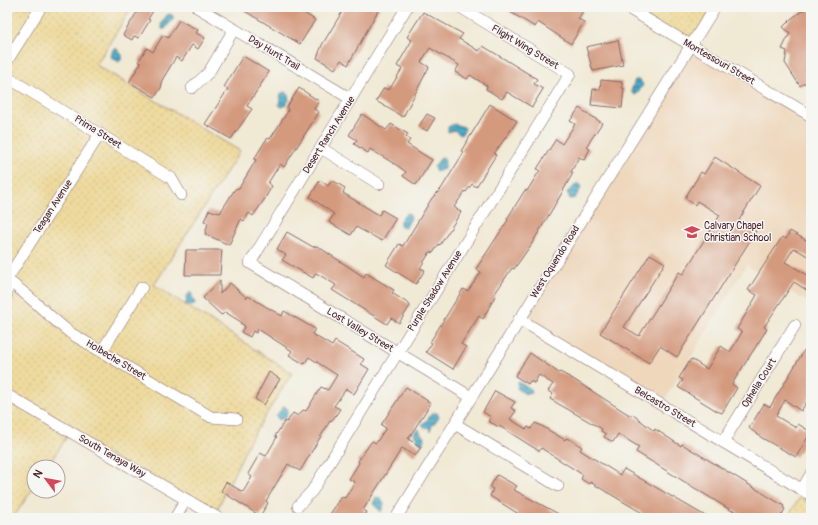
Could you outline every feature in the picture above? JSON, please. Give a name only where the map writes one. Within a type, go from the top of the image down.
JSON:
[{"type":"street","points":[[7,61],[42,7]]},
{"type":"street","name":"Day Hunt Trail","points":[[197,7],[351,99]]},
{"type":"street","name":"Desert Ranch Avenue","points":[[250,263],[406,7]]},
{"type":"street","name":"Flight Wing Street","points":[[460,7],[570,74]]},
{"type":"street","name":"Montessouri Street","points":[[626,7],[811,116]]},
{"type":"street","name":"West Oquendo Road","points":[[396,518],[714,7]]},
{"type":"street","points":[[192,88],[209,72],[234,29]]},
{"type":"street","name":"Purple Shadow Avenue","points":[[298,506],[312,491],[570,74]]},
{"type":"street","name":"Prima Street","points":[[7,77],[171,178],[181,194]]},
{"type":"street","name":"Teagan Avenue","points":[[7,280],[100,134]]},
{"type":"street","points":[[321,148],[379,184]]},
{"type":"street","name":"Lost Valley Street","points":[[250,263],[471,397]]},
{"type":"street","name":"Holbeche Street","points":[[7,280],[25,292],[60,325],[102,351],[212,417],[236,419]]},
{"type":"street","points":[[7,286],[7,295]]},
{"type":"street","points":[[102,351],[142,287]]},
{"type":"street","name":"Belcastro Street","points":[[520,319],[806,492]]},
{"type":"street","name":"Ophelia Court","points":[[723,442],[795,325]]},
{"type":"street","name":"South Tenaya Way","points":[[7,395],[218,518]]},
{"type":"street","points":[[455,424],[558,486]]},
{"type":"street","points":[[806,492],[811,474]]},
{"type":"street","points":[[175,518],[186,500]]},
{"type":"shaded area","name":"Calvary Chapel Christian School","points":[[690,45],[811,124],[811,304],[746,265],[662,405],[519,319]]},
{"type":"sand","points":[[7,7],[132,7],[96,65],[240,151],[154,285],[292,373],[249,442],[214,516],[70,432],[52,459],[26,459],[26,499],[13,518],[7,518]]},
{"type":"sand","points":[[628,7],[713,7],[690,45]]},
{"type":"sand","points":[[800,497],[811,504],[811,518],[787,518]]},
{"type":"water","points":[[170,14],[173,16],[173,19],[165,29],[162,29],[161,24],[167,15]]},
{"type":"water","points":[[116,48],[122,55],[122,59],[119,62],[111,57],[113,49]]},
{"type":"water","points":[[635,80],[640,80],[643,85],[637,94],[634,95],[631,91]]},
{"type":"water","points":[[284,92],[288,94],[289,100],[285,106],[282,107],[279,105],[281,94]]},
{"type":"water","points":[[454,124],[464,127],[465,129],[461,135],[454,130],[448,132],[448,127]]},
{"type":"water","points":[[443,158],[445,161],[444,169],[436,172],[434,167],[440,159]]},
{"type":"water","points":[[576,184],[580,184],[581,188],[575,198],[570,199],[567,192]]},
{"type":"water","points":[[407,213],[410,214],[411,218],[406,227],[403,228],[400,226],[400,220]]},
{"type":"water","points":[[190,292],[195,303],[193,306],[185,304],[187,301],[186,298]]},
{"type":"water","points":[[518,382],[531,389],[532,393],[526,394],[517,389]]},
{"type":"water","points":[[284,406],[288,409],[286,417],[279,420],[276,416]]},
{"type":"water","points":[[432,413],[437,413],[439,417],[430,431],[429,427],[424,428],[422,424]]},
{"type":"water","points":[[419,429],[421,435],[425,437],[422,445],[414,435],[415,431]]},
{"type":"water","points":[[376,497],[380,498],[384,504],[381,512],[373,504]]},
{"type":"building","points":[[140,7],[146,7],[153,11],[148,19],[150,20],[139,38],[134,36],[132,40],[123,35]]},
{"type":"building","points":[[238,7],[295,7],[315,20],[300,44]]},
{"type":"building","points":[[345,7],[380,7],[348,65],[341,60],[335,69],[317,58],[322,45]]},
{"type":"building","points":[[502,7],[576,7],[583,11],[578,19],[584,22],[571,44],[538,22],[535,27]]},
{"type":"building","points":[[808,7],[811,7],[811,79],[800,86],[785,63],[787,51],[782,49],[790,33],[783,27],[792,18]]},
{"type":"building","points":[[423,12],[463,34],[459,39],[479,51],[483,46],[537,79],[534,84],[543,89],[532,107],[507,92],[502,99],[486,89],[487,86],[470,75],[467,79],[455,72],[459,65],[430,48],[421,62],[429,67],[403,117],[376,101],[384,88],[389,90],[402,69],[397,66],[412,40],[407,37]]},
{"type":"building","points":[[179,20],[198,30],[196,33],[205,38],[198,49],[192,45],[182,61],[176,57],[161,82],[161,88],[155,97],[129,82],[141,63],[138,62],[147,48],[153,52],[163,35],[168,38]]},
{"type":"building","points":[[618,40],[623,65],[593,71],[586,47]]},
{"type":"building","points":[[243,56],[269,72],[247,106],[252,109],[231,139],[205,124],[228,89],[224,87]]},
{"type":"building","points":[[601,80],[622,82],[622,88],[624,88],[622,108],[591,105],[593,89],[600,90]]},
{"type":"building","points":[[299,88],[319,101],[314,109],[319,112],[284,167],[280,164],[268,183],[272,186],[264,200],[253,216],[249,213],[244,221],[241,219],[229,245],[205,234],[208,223],[204,221],[209,210],[220,213],[235,189],[239,188],[266,140],[268,138],[270,139],[288,111],[287,107]]},
{"type":"building","points":[[490,104],[517,121],[494,154],[496,155],[476,187],[472,184],[454,207],[461,212],[440,245],[439,244],[433,253],[430,252],[420,268],[425,270],[416,284],[386,265],[399,244],[403,246],[432,198],[441,189],[464,152],[461,151]]},
{"type":"building","points":[[579,108],[602,123],[586,147],[590,149],[584,160],[579,157],[571,172],[573,173],[531,245],[514,269],[512,268],[494,295],[495,296],[483,319],[479,316],[461,344],[466,347],[453,369],[426,352],[432,343],[430,342],[463,289],[468,291],[481,272],[476,269],[508,220],[507,219],[525,190],[527,191],[540,170],[537,169],[556,139],[562,144],[575,124],[570,121]]},
{"type":"building","points":[[362,114],[386,130],[391,124],[408,134],[406,137],[410,140],[407,144],[432,160],[416,185],[403,176],[406,172],[398,166],[370,149],[368,153],[354,144],[357,140],[349,135]]},
{"type":"building","points":[[427,114],[435,118],[427,131],[419,126]]},
{"type":"building","points":[[715,157],[760,186],[739,220],[756,231],[677,357],[660,346],[649,363],[600,333],[650,254],[665,263],[624,327],[639,336],[679,272],[683,274],[720,215],[697,201],[695,205],[685,198],[701,172],[704,174]]},
{"type":"building","points":[[320,180],[328,186],[332,180],[345,188],[343,193],[379,215],[382,210],[396,218],[382,241],[356,227],[351,235],[329,222],[334,214],[310,197]]},
{"type":"building","points":[[790,231],[811,243],[811,258],[794,248],[785,262],[811,277],[811,293],[794,282],[764,327],[767,329],[732,384],[737,388],[722,413],[678,387],[683,380],[679,378],[691,359],[707,369],[721,346],[730,352],[742,332],[737,329],[757,295],[748,290],[782,237],[786,239]]},
{"type":"building","points":[[287,232],[313,247],[317,246],[364,277],[366,273],[394,290],[392,293],[410,306],[399,323],[391,318],[387,324],[332,290],[336,285],[316,273],[313,278],[282,260],[286,255],[277,249]]},
{"type":"building","points":[[186,250],[222,250],[220,275],[185,275]]},
{"type":"building","points":[[220,280],[220,294],[230,283],[247,298],[248,296],[282,316],[284,311],[315,329],[312,334],[332,346],[335,341],[348,349],[364,359],[361,364],[369,369],[354,394],[346,389],[334,406],[340,409],[331,422],[330,421],[300,471],[288,464],[266,501],[268,503],[260,516],[221,491],[226,482],[243,492],[252,477],[248,474],[260,453],[266,456],[277,437],[275,436],[285,421],[287,422],[293,413],[298,416],[303,410],[306,411],[321,387],[328,390],[337,375],[309,357],[304,364],[289,355],[292,351],[258,329],[256,333],[253,331],[250,337],[241,332],[245,326],[240,323],[241,322],[225,312],[222,315],[220,314],[203,298]]},
{"type":"building","points":[[805,349],[811,352],[811,395],[801,411],[785,400],[776,416],[796,428],[798,424],[811,432],[796,457],[762,438],[749,428],[764,404],[770,407]]},
{"type":"building","points":[[530,353],[559,373],[560,372],[573,379],[631,416],[632,414],[654,431],[655,429],[681,446],[682,444],[784,506],[783,508],[785,509],[780,518],[746,518],[733,510],[732,511],[636,452],[639,447],[618,434],[613,442],[604,437],[606,434],[601,431],[602,429],[550,399],[553,394],[548,391],[553,384],[539,375],[534,383],[530,381],[528,384],[515,376]]},
{"type":"building","points":[[269,372],[280,379],[264,405],[255,399]]},
{"type":"building","points":[[406,387],[431,403],[408,439],[421,447],[415,456],[402,448],[363,510],[367,512],[364,518],[327,518],[342,497],[345,498],[355,482],[349,479],[359,463],[358,461],[372,441],[376,443],[386,428],[381,425]]},
{"type":"building","points":[[495,391],[515,402],[511,408],[516,411],[510,419],[526,429],[528,427],[531,429],[535,423],[565,440],[566,438],[571,440],[582,447],[580,450],[620,475],[624,469],[709,518],[649,517],[590,482],[589,484],[581,479],[583,475],[541,448],[539,451],[501,427],[488,421],[491,417],[483,412]]},
{"type":"building","points":[[497,475],[517,486],[514,490],[566,518],[515,518],[517,513],[490,496],[493,489],[490,487]]},
{"type":"place","name":"Calvary Chapel Christian School","points":[[692,232]]}]
